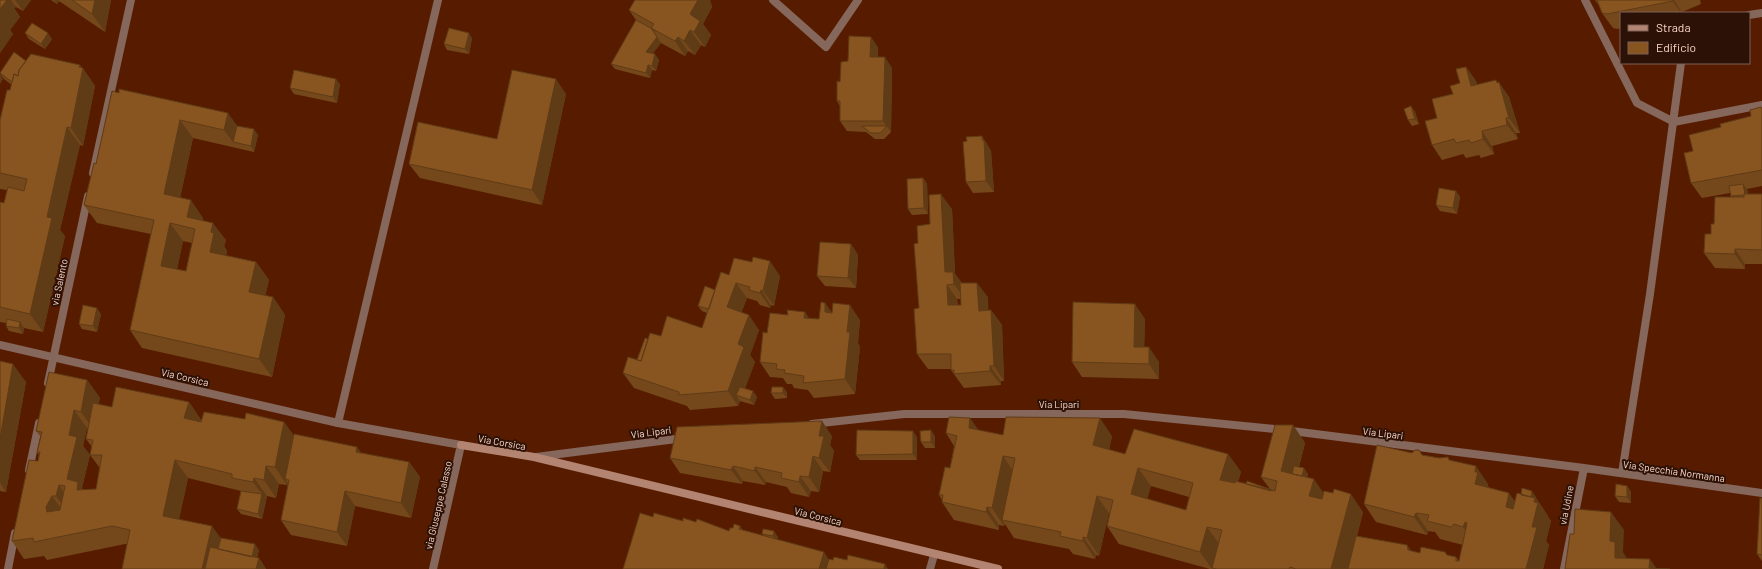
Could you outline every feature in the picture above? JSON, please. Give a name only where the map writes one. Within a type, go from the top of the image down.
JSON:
[{"type":"main road","name":"Via Corsica","points":[[461,444],[534,457],[934,555],[998,569]]},
{"type":"street","name":"via Salento","points":[[46,394],[131,0]]},
{"type":"street","points":[[338,423],[438,0]]},
{"type":"street","points":[[773,0],[826,47],[858,0]]},
{"type":"street","points":[[1585,0],[1637,103],[1674,122],[1762,105]]},
{"type":"street","points":[[1750,15],[1762,13]]},
{"type":"street","points":[[1622,474],[1650,294],[1681,64]]},
{"type":"street","name":"Via Corsica","points":[[0,345],[54,356],[338,423],[461,444]]},
{"type":"street","name":"Via Lipari","points":[[805,424],[904,414],[1124,414],[1284,430],[1584,468]]},
{"type":"street","points":[[27,478],[40,417]]},
{"type":"street","name":"Via Lipari","points":[[534,457],[690,438]]},
{"type":"street","name":"via Giuseppe Calasso","points":[[434,569],[461,444]]},
{"type":"street","name":"Via Specchia Normanna","points":[[1584,468],[1762,493]]},
{"type":"street","name":"via Udine","points":[[1564,569],[1584,468]]},
{"type":"street","points":[[8,569],[18,523]]},
{"type":"street","points":[[930,569],[934,555]]},
{"type":"building","points":[[0,0],[7,0],[0,9]]},
{"type":"building","points":[[72,0],[95,0],[92,14]]},
{"type":"building","points":[[635,0],[698,0],[690,14],[700,21],[694,32],[690,30],[684,41],[678,37],[675,41],[651,28],[654,24],[629,10]]},
{"type":"building","points":[[1597,0],[1673,1],[1607,14],[1602,13]]},
{"type":"building","points":[[636,20],[651,28],[657,37],[646,52],[655,54],[652,66],[648,65],[646,73],[611,64]]},
{"type":"building","points":[[32,23],[48,33],[41,44],[25,33]]},
{"type":"building","points":[[449,28],[469,33],[465,49],[444,44]]},
{"type":"building","points":[[849,36],[871,37],[870,57],[885,57],[883,121],[840,121],[840,101],[837,101],[837,81],[840,82],[841,62],[848,61]]},
{"type":"building","points":[[14,52],[26,61],[19,70],[18,76],[14,74],[12,82],[0,73]]},
{"type":"building","points":[[31,54],[80,65],[79,67],[83,68],[71,128],[67,127],[47,217],[52,218],[30,314],[0,307],[0,202],[4,203],[8,187],[24,191],[27,179],[0,173],[0,120],[7,90],[10,90],[14,74],[18,76],[19,70]]},
{"type":"building","points":[[1466,67],[1471,86],[1496,80],[1497,83],[1499,82],[1509,118],[1506,118],[1507,125],[1482,131],[1483,139],[1471,143],[1469,140],[1456,143],[1454,139],[1432,145],[1425,121],[1437,118],[1432,99],[1453,94],[1450,86],[1460,83],[1456,69]]},
{"type":"building","points":[[294,70],[336,79],[333,97],[290,88]]},
{"type":"building","points":[[512,70],[556,79],[532,190],[409,164],[418,122],[497,139]]},
{"type":"building","points":[[119,89],[228,113],[224,130],[180,120],[164,194],[191,200],[187,217],[213,223],[211,232],[214,233],[210,252],[256,262],[249,292],[273,297],[259,359],[130,330],[154,220],[84,205],[94,163],[96,164],[112,91],[119,93]],"holes":[[[170,223],[195,229],[186,271],[161,266]]]},
{"type":"building","points":[[1411,106],[1415,119],[1408,120],[1404,109]]},
{"type":"building","points":[[1761,107],[1762,170],[1691,183],[1684,153],[1693,151],[1689,135],[1721,127],[1720,124],[1751,116],[1750,110]]},
{"type":"building","points":[[237,126],[254,129],[251,146],[233,142]]},
{"type":"building","points":[[862,126],[887,126],[880,133],[871,133]]},
{"type":"building","points":[[982,136],[982,140],[984,140],[986,181],[966,182],[963,142],[967,141],[966,137]]},
{"type":"building","points":[[923,178],[924,208],[908,209],[907,179]]},
{"type":"building","points":[[1743,184],[1744,195],[1731,196],[1729,186]]},
{"type":"building","points":[[1439,188],[1456,191],[1453,208],[1436,205]]},
{"type":"building","points":[[941,194],[945,272],[953,272],[954,284],[947,285],[948,305],[961,305],[960,283],[977,283],[979,311],[991,310],[994,366],[990,366],[990,371],[954,374],[954,370],[951,370],[951,354],[917,354],[914,309],[919,308],[914,244],[918,243],[917,226],[930,224],[929,195]]},
{"type":"building","points":[[1744,194],[1762,194],[1762,250],[1735,249],[1735,254],[1704,253],[1705,234],[1711,234],[1711,224],[1714,224],[1715,197],[1744,197]]},
{"type":"building","points":[[820,242],[851,244],[848,278],[817,276]]},
{"type":"building","points":[[753,257],[770,261],[763,291],[761,290],[760,293],[749,290],[750,287],[736,283],[727,307],[749,315],[738,344],[744,347],[728,391],[679,395],[679,392],[623,373],[628,357],[641,361],[650,333],[661,336],[667,316],[702,328],[721,272],[729,275],[734,258],[752,262]]},
{"type":"building","points":[[705,286],[715,290],[709,309],[698,306]]},
{"type":"building","points":[[821,302],[825,303],[825,312],[832,313],[833,303],[850,305],[847,332],[850,332],[845,379],[803,383],[804,376],[784,373],[785,370],[776,369],[777,364],[760,362],[763,332],[767,333],[770,313],[788,315],[787,310],[805,312],[804,318],[819,319]]},
{"type":"building","points":[[1073,302],[1135,304],[1134,347],[1149,347],[1149,364],[1072,362]]},
{"type":"building","points":[[83,305],[97,308],[93,326],[79,324]]},
{"type":"building","points":[[7,319],[20,322],[19,328],[6,326]]},
{"type":"building","points":[[645,338],[648,339],[641,361],[637,360]]},
{"type":"building","points":[[0,361],[13,364],[0,439]]},
{"type":"building","points":[[49,372],[87,380],[81,412],[74,410],[69,435],[77,437],[67,479],[78,482],[77,490],[96,489],[102,455],[90,455],[93,440],[86,439],[93,403],[112,407],[116,387],[189,402],[184,418],[201,422],[204,412],[245,419],[246,413],[284,422],[275,467],[266,466],[264,480],[254,478],[253,482],[232,478],[232,474],[175,460],[163,516],[212,526],[202,569],[122,569],[130,530],[112,526],[34,542],[33,538],[12,541],[29,460],[38,461],[40,452],[37,452],[42,432],[36,431]],"holes":[[[59,485],[65,486],[60,510],[47,512],[46,507],[52,496],[56,496]]]},
{"type":"building","points":[[740,387],[753,391],[750,400],[736,395]]},
{"type":"building","points":[[772,387],[783,387],[783,393],[771,393]]},
{"type":"building","points":[[949,417],[970,418],[969,428],[1003,435],[1006,417],[1100,418],[1093,445],[1125,454],[1134,429],[1228,454],[1220,480],[1235,483],[1235,481],[1275,491],[1277,481],[1261,477],[1275,425],[1293,425],[1281,471],[1314,479],[1309,496],[1322,499],[1324,491],[1333,493],[1334,489],[1351,494],[1331,569],[1296,569],[1290,567],[1289,569],[1217,569],[1212,568],[1222,530],[1207,527],[1200,552],[1107,526],[1113,500],[1097,496],[1087,538],[1083,537],[1083,541],[1060,536],[1061,532],[1002,520],[1015,458],[1003,456],[992,508],[987,507],[986,512],[942,502],[943,495],[939,495],[945,467],[950,468],[957,436],[946,433]],"holes":[[[1138,468],[1193,483],[1186,510],[1131,494]]]},
{"type":"building","points":[[822,421],[819,436],[824,436],[819,458],[813,456],[809,477],[800,476],[799,482],[781,478],[782,473],[755,467],[755,471],[733,466],[731,470],[670,458],[677,427]]},
{"type":"building","points":[[857,430],[913,431],[913,454],[856,455]]},
{"type":"building","points":[[931,430],[931,442],[921,442],[920,431]]},
{"type":"building","points":[[294,434],[357,447],[356,452],[409,462],[401,503],[345,491],[337,532],[281,520],[289,480],[285,479]]},
{"type":"building","points":[[1377,445],[1412,453],[1415,450],[1419,450],[1422,455],[1439,458],[1448,457],[1449,460],[1476,466],[1475,472],[1478,472],[1475,484],[1509,493],[1506,507],[1513,509],[1517,493],[1535,498],[1534,502],[1538,503],[1532,527],[1537,527],[1526,569],[1348,569],[1356,536],[1407,545],[1408,550],[1420,553],[1421,547],[1445,552],[1447,555],[1456,557],[1456,561],[1459,561],[1467,523],[1465,522],[1463,527],[1454,524],[1451,527],[1427,521],[1429,515],[1416,513],[1414,517],[1364,504]]},
{"type":"building","points":[[1294,466],[1304,468],[1302,476],[1292,474]]},
{"type":"building","points":[[1247,481],[1272,490],[1246,484]]},
{"type":"building","points":[[1616,484],[1627,486],[1627,497],[1615,496]]},
{"type":"building","points":[[1522,488],[1532,491],[1531,497],[1521,495]]},
{"type":"building","points":[[241,491],[262,494],[258,514],[237,509]]},
{"type":"building","points":[[1760,498],[1762,498],[1762,555],[1757,554]]},
{"type":"building","points":[[1575,509],[1611,512],[1610,541],[1615,542],[1615,558],[1650,559],[1649,568],[1670,569],[1565,569],[1570,534],[1574,534]]},
{"type":"building","points":[[640,513],[653,517],[654,513],[683,521],[683,518],[696,522],[697,519],[729,531],[730,528],[733,528],[734,524],[740,526],[739,529],[824,552],[819,569],[623,569]]},
{"type":"building","points":[[763,529],[774,531],[773,536],[762,534]]},
{"type":"building","points":[[221,538],[255,544],[252,557],[218,549]]},
{"type":"building","points":[[210,547],[259,558],[256,569],[205,569]]},
{"type":"building","points":[[848,555],[885,564],[884,569],[826,569],[829,559],[833,560],[834,557],[847,560]]}]
